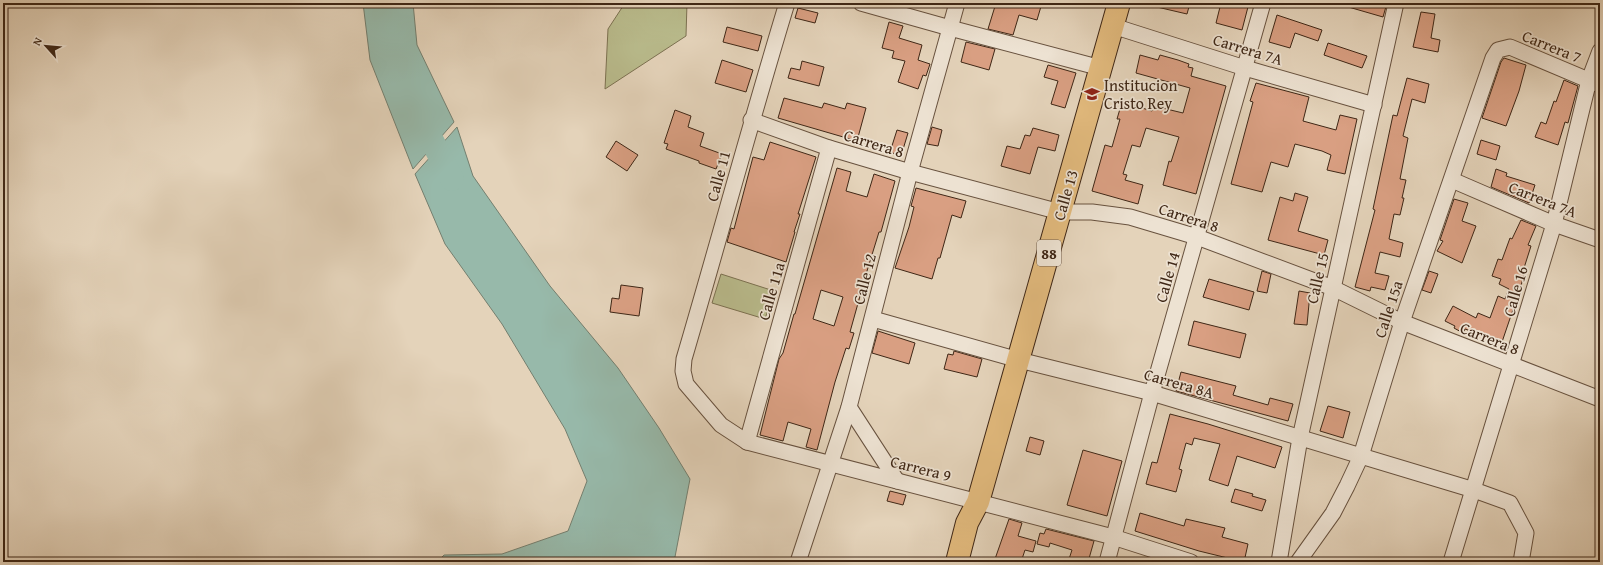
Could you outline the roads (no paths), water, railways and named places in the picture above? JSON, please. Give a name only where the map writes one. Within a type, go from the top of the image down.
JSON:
[{"type":"highway","name":"Calle 13","points":[[957,562],[967,523],[978,502],[1119,3]]},
{"type":"highway","name":"Calle 13","points":[[971,562],[981,527],[978,502]]},
{"type":"street","name":"Calle 11","points":[[684,358],[711,267],[751,120],[787,3]]},
{"type":"street","points":[[861,3],[1100,68]]},
{"type":"street","name":"Calle 12","points":[[798,562],[849,407],[910,172],[957,3]]},
{"type":"street","name":"Calle 14","points":[[1107,562],[1152,393],[1263,3]]},
{"type":"street","name":"Calle 15","points":[[1279,562],[1300,438],[1396,3]]},
{"type":"street","name":"Carrera 7A","points":[[1112,26],[1245,68],[1374,105]]},
{"type":"street","name":"Carrera 7","points":[[1493,58],[1498,50],[1510,48],[1594,82]]},
{"type":"street","name":"Calle 16","points":[[1452,562],[1554,224],[1594,82],[1600,52]]},
{"type":"street","name":"Calle 15a","points":[[1298,562],[1333,513],[1361,456],[1402,322],[1493,58]]},
{"type":"street","name":"Carrera 8","points":[[751,120],[829,148],[910,172],[1060,212],[1092,212],[1130,217],[1197,237],[1333,288],[1402,322],[1600,399]]},
{"type":"street","name":"Calle 11a","points":[[747,442],[829,148]]},
{"type":"street","name":"Carrera 7A","points":[[1452,180],[1554,224],[1600,240]]},
{"type":"street","name":"Carrera 8A","points":[[872,319],[1019,360],[1152,393],[1474,490],[1510,503],[1526,532],[1522,562]]},
{"type":"street","name":"Carrera 9","points":[[684,358],[683,371],[686,384],[721,425],[747,442],[1113,537],[1191,562]]},
{"type":"street","points":[[849,407],[897,481]]},
{"type":"waterway","points":[[419,116],[452,179]]},
{"type":"place","name":"Institucion Cristo Rey","points":[[1092,94]]}]
